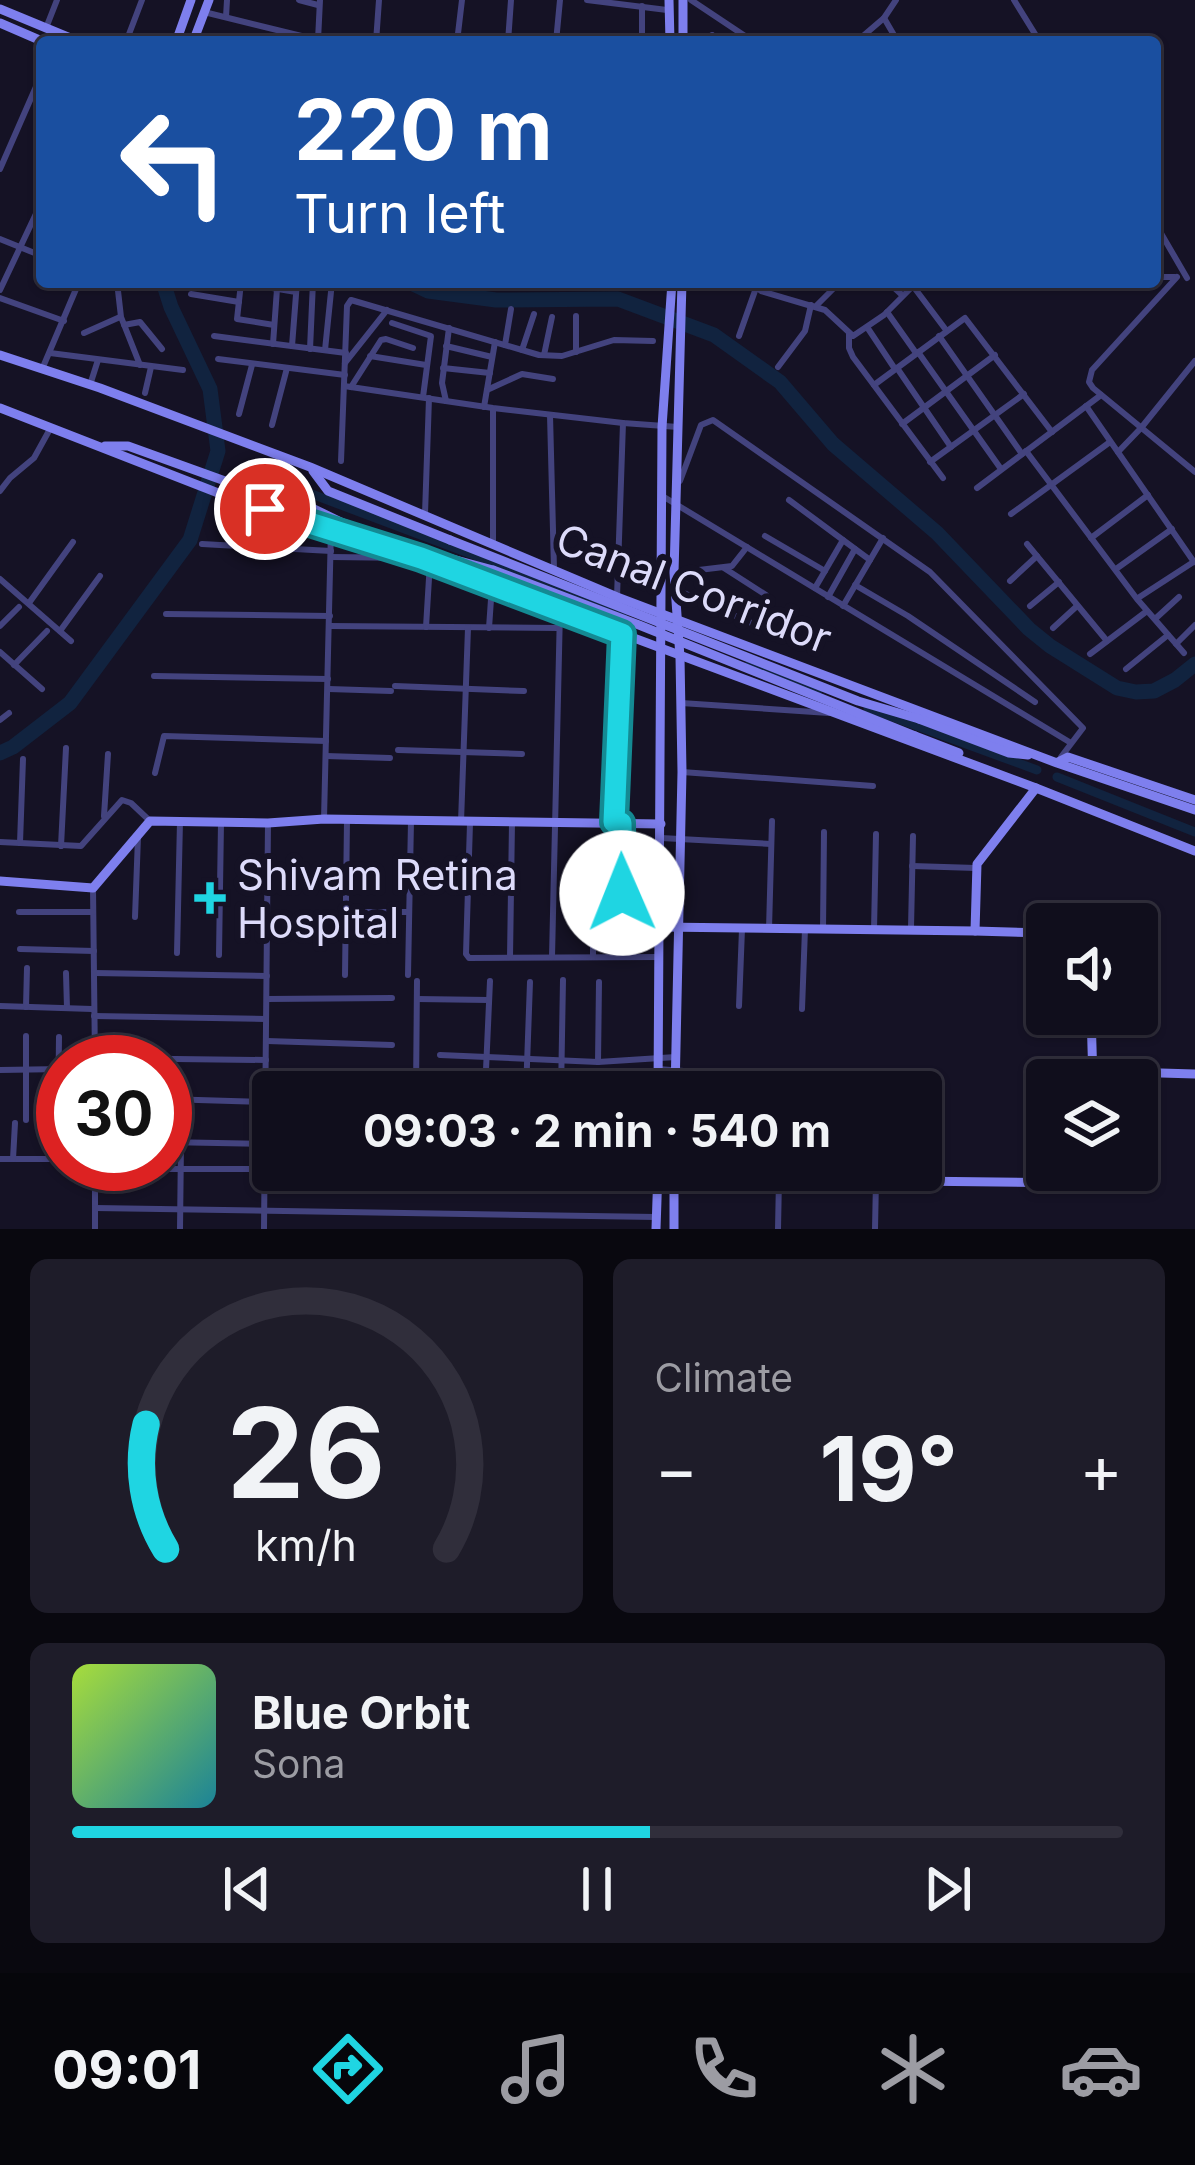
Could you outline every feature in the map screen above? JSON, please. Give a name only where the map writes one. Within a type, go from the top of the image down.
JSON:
[{"type":"main road","points":[[178,36],[191,0]]},
{"type":"main road","points":[[684,36],[687,0]]},
{"type":"main road","points":[[669,5],[670,36]]},
{"type":"main road","points":[[196,36],[207,6]]},
{"type":"main road","points":[[3,15],[46,28],[55,36]]},
{"type":"main road","points":[[3,15],[36,37]]},
{"type":"main road","points":[[658,1071],[662,427],[672,288]]},
{"type":"main road","points":[[676,1071],[682,772],[674,573],[682,288]]},
{"type":"main road","points":[[0,355],[310,467],[328,491],[859,701],[1009,753],[1041,757]]},
{"type":"main road","points":[[0,407],[94,446],[310,507],[430,553],[493,570],[1003,770],[1024,783]]},
{"type":"main road","points":[[157,463],[231,498],[425,560],[1195,850]]},
{"type":"main road","name":"Canal Corridor","points":[[310,467],[617,597],[1057,763]]},
{"type":"main road","points":[[299,520],[310,507]]},
{"type":"main road","points":[[1057,763],[1068,758],[1195,800]]},
{"type":"main road","points":[[1057,763],[1195,810]]},
{"type":"main road","points":[[975,931],[976,868],[1036,788]]},
{"type":"main road","points":[[0,881],[93,888],[150,821],[661,824]]},
{"type":"main road","points":[[660,927],[1026,932]]},
{"type":"main road","points":[[1158,1075],[1195,1074]]},
{"type":"main road","points":[[942,1181],[1026,1182]]},
{"type":"main road","points":[[656,1223],[657,1191]]},
{"type":"main road","points":[[674,1191],[674,1229]]},
{"type":"street","points":[[46,28],[57,0]]},
{"type":"street","points":[[128,36],[142,0]]},
{"type":"street","points":[[226,17],[227,0]]},
{"type":"street","points":[[299,0],[319,3],[322,36]]},
{"type":"street","points":[[376,36],[379,0]]},
{"type":"street","points":[[458,36],[462,0]]},
{"type":"street","points":[[508,36],[511,0]]},
{"type":"street","points":[[557,36],[560,0]]},
{"type":"street","points":[[587,0],[669,5]]},
{"type":"street","points":[[687,0],[744,36]]},
{"type":"street","points":[[863,36],[896,0]]},
{"type":"street","points":[[1014,0],[1036,36]]},
{"type":"street","points":[[207,6],[226,17],[302,36]]},
{"type":"street","points":[[642,6],[642,36]]},
{"type":"street","points":[[884,18],[894,36]]},
{"type":"street","points":[[0,169],[36,87]]},
{"type":"street","points":[[36,213],[0,290],[64,321]]},
{"type":"street","points":[[1161,232],[1191,278]]},
{"type":"street","points":[[0,239],[36,253]]},
{"type":"street","points":[[0,264],[10,268]]},
{"type":"street","points":[[1161,278],[1191,278]]},
{"type":"street","points":[[1177,278],[1092,370],[1089,382],[1195,472]]},
{"type":"street","points":[[43,369],[77,288]]},
{"type":"street","points":[[118,288],[122,321],[140,365]]},
{"type":"street","points":[[240,288],[237,320],[274,326]]},
{"type":"street","points":[[273,288],[296,292]]},
{"type":"street","points":[[292,346],[296,288]]},
{"type":"street","points":[[310,349],[313,288]]},
{"type":"street","points":[[325,350],[331,288]]},
{"type":"street","points":[[739,336],[752,288]]},
{"type":"street","points":[[762,288],[834,316],[848,334],[850,352],[944,478]]},
{"type":"street","points":[[778,367],[805,331],[814,305],[832,288]]},
{"type":"street","points":[[894,288],[902,296]]},
{"type":"street","points":[[848,334],[856,335],[867,327],[911,288]]},
{"type":"street","points":[[917,288],[995,416],[1184,653]]},
{"type":"street","points":[[273,344],[278,289]]},
{"type":"street","points":[[191,294],[239,302]]},
{"type":"street","points":[[340,461],[349,301],[544,356],[562,356],[614,340],[653,341]]},
{"type":"street","points":[[505,345],[512,309]]},
{"type":"street","points":[[345,364],[387,310]]},
{"type":"street","points":[[887,312],[1001,470]]},
{"type":"street","points":[[523,350],[533,314]]},
{"type":"street","points":[[576,316],[576,352]]},
{"type":"street","points":[[544,356],[552,317]]},
{"type":"street","points":[[874,385],[962,318],[968,319],[1052,432]]},
{"type":"street","points":[[85,333],[122,321],[140,322],[162,349]]},
{"type":"street","points":[[392,323],[430,334],[425,515]]},
{"type":"street","points":[[867,327],[951,447]]},
{"type":"street","points":[[446,401],[442,383],[449,328]]},
{"type":"street","points":[[214,336],[346,353]]},
{"type":"street","points":[[347,386],[381,340],[413,347]]},
{"type":"street","points":[[493,544],[487,390],[495,342]]},
{"type":"street","points":[[446,346],[492,356]]},
{"type":"street","points":[[50,353],[183,370]]},
{"type":"street","points":[[902,424],[995,355]]},
{"type":"street","points":[[370,356],[427,366]]},
{"type":"street","points":[[218,359],[345,375]]},
{"type":"street","points":[[95,387],[98,360]]},
{"type":"street","points":[[1118,452],[1195,361]]},
{"type":"street","points":[[239,414],[252,363]]},
{"type":"street","points":[[145,393],[151,367]]},
{"type":"street","points":[[272,424],[287,368]]},
{"type":"street","points":[[443,368],[490,373]]},
{"type":"street","points":[[487,390],[522,374],[553,379]]},
{"type":"street","points":[[347,386],[550,415],[678,427]]},
{"type":"street","points":[[930,462],[1024,394]]},
{"type":"street","points":[[976,488],[1101,395]]},
{"type":"street","points":[[1086,406],[1195,561],[1137,599]]},
{"type":"street","points":[[550,415],[554,569]]},
{"type":"street","points":[[676,496],[701,425],[709,420],[883,538],[937,577],[1082,728],[1057,763]]},
{"type":"street","points":[[617,597],[623,423]]},
{"type":"street","points":[[0,490],[31,462],[50,429]]},
{"type":"street","points":[[1011,514],[1111,441]]},
{"type":"street","points":[[1091,538],[1148,495]]},
{"type":"street","points":[[662,496],[676,496],[747,547],[1072,743]]},
{"type":"street","points":[[789,500],[870,560]]},
{"type":"street","points":[[1115,570],[1172,529]]},
{"type":"street","points":[[324,820],[331,530]]},
{"type":"street","points":[[765,536],[825,571]]},
{"type":"street","points":[[843,606],[883,538]]},
{"type":"street","points":[[815,588],[843,540]]},
{"type":"street","points":[[0,626],[24,605],[73,542]]},
{"type":"street","points":[[202,544],[425,560],[426,627]]},
{"type":"street","points":[[1027,544],[1107,641]]},
{"type":"street","points":[[674,573],[724,568],[735,564],[747,547]]},
{"type":"street","points":[[828,597],[855,549]]},
{"type":"street","points":[[1010,580],[1037,556]]},
{"type":"street","points":[[724,568],[766,595]]},
{"type":"street","points":[[60,631],[100,576]]},
{"type":"street","points":[[0,579],[24,605],[71,640]]},
{"type":"street","points":[[1030,606],[1058,582]]},
{"type":"street","points":[[855,584],[1036,702]]},
{"type":"street","points":[[489,628],[492,585]]},
{"type":"street","points":[[675,590],[756,625]]},
{"type":"street","points":[[1154,619],[1179,597]]},
{"type":"street","points":[[1053,628],[1078,605]]},
{"type":"street","points":[[552,957],[560,610]]},
{"type":"street","points":[[1090,654],[1147,611]]},
{"type":"street","points":[[166,614],[330,616]]},
{"type":"street","points":[[1176,644],[1195,625]]},
{"type":"street","points":[[329,626],[559,628]]},
{"type":"street","points":[[468,628],[463,751],[466,954],[472,958],[659,957]]},
{"type":"street","points":[[14,665],[47,631]]},
{"type":"street","points":[[622,634],[618,822],[622,893]]},
{"type":"street","points":[[1126,669],[1168,635]]},
{"type":"street","points":[[0,652],[42,689]]},
{"type":"street","points":[[154,676],[328,679]]},
{"type":"street","points":[[328,689],[524,692]]},
{"type":"street","points":[[681,703],[832,713]]},
{"type":"street","points":[[0,720],[9,713]]},
{"type":"street","points":[[155,773],[164,736],[326,741]]},
{"type":"street","points":[[61,846],[67,748]]},
{"type":"street","points":[[398,750],[522,754]]},
{"type":"street","points":[[104,820],[108,754]]},
{"type":"street","points":[[326,756],[390,758]]},
{"type":"street","points":[[20,843],[23,759]]},
{"type":"street","points":[[682,772],[873,786]]},
{"type":"street","points":[[0,842],[84,844],[125,800],[150,821]]},
{"type":"street","points":[[345,975],[347,820]]},
{"type":"street","points":[[176,953],[180,821]]},
{"type":"street","points":[[408,975],[411,821]]},
{"type":"street","points":[[510,957],[512,821]]},
{"type":"street","points":[[769,929],[772,821]]},
{"type":"street","points":[[219,955],[220,822]]},
{"type":"street","points":[[266,1071],[268,823]]},
{"type":"street","points":[[823,929],[824,832]]},
{"type":"street","points":[[874,930],[876,834]]},
{"type":"street","points":[[135,917],[138,836]]},
{"type":"street","points":[[911,931],[913,836]]},
{"type":"street","points":[[661,838],[772,844]]},
{"type":"street","points":[[912,866],[976,868]]},
{"type":"street","points":[[0,881],[0,892]]},
{"type":"street","points":[[93,888],[94,1035]]},
{"type":"street","points":[[633,896],[633,957]]},
{"type":"street","points":[[592,957],[593,897]]},
{"type":"street","points":[[19,912],[94,912]]},
{"type":"street","points":[[346,912],[409,912]]},
{"type":"street","points":[[739,1006],[742,928]]},
{"type":"street","points":[[802,1009],[805,929]]},
{"type":"street","points":[[20,949],[94,951]]},
{"type":"street","points":[[26,1006],[27,968]]},
{"type":"street","points":[[66,973],[67,1008]]},
{"type":"street","points":[[94,973],[267,976]]},
{"type":"street","points":[[485,1071],[490,980]]},
{"type":"street","points":[[561,1071],[563,980]]},
{"type":"street","points":[[416,1071],[417,981]]},
{"type":"street","points":[[527,1071],[530,982]]},
{"type":"street","points":[[598,1062],[599,982]]},
{"type":"street","points":[[267,999],[392,998]]},
{"type":"street","points":[[417,999],[489,1000]]},
{"type":"street","points":[[0,1006],[266,1019]]},
{"type":"street","points":[[26,1036],[26,1120]]},
{"type":"street","points":[[267,1040],[392,1045]]},
{"type":"street","points":[[440,1055],[676,1063],[725,1071]]},
{"type":"street","points":[[192,1060],[266,1060]]},
{"type":"street","points":[[0,1070],[36,1070]]},
{"type":"street","points":[[192,1100],[252,1102]]},
{"type":"street","points":[[14,1159],[15,1123]]},
{"type":"street","points":[[192,1143],[252,1144]]},
{"type":"street","points":[[0,1160],[36,1159]]},
{"type":"street","points":[[192,1169],[252,1167]]},
{"type":"street","points":[[95,1191],[95,1229]]},
{"type":"street","points":[[180,1191],[180,1229]]},
{"type":"street","points":[[264,1229],[266,1191]]},
{"type":"street","points":[[778,1229],[779,1191]]},
{"type":"street","points":[[875,1229],[876,1191]]},
{"type":"street","points":[[95,1208],[656,1223]]},
{"type":"waterway","points":[[0,753],[70,703],[190,540],[218,451],[210,389],[165,288]]},
{"type":"waterway","points":[[422,288],[496,300],[618,299],[714,335],[780,382],[833,444],[937,533],[1050,646],[1117,688],[1136,692],[1154,691],[1195,664]]},
{"type":"waterway","points":[[285,484],[623,615]]},
{"type":"waterway","points":[[749,665],[818,690]]},
{"type":"waterway","points":[[868,708],[1037,770]]},
{"type":"waterway","points":[[1057,777],[1195,832]]},
{"type":"place","name":"Shivam Retina Hospital","points":[[210,898]]},
{"type":"route","points":[[265,509],[421,558],[622,634],[614,822],[621,823],[622,893]]}]
